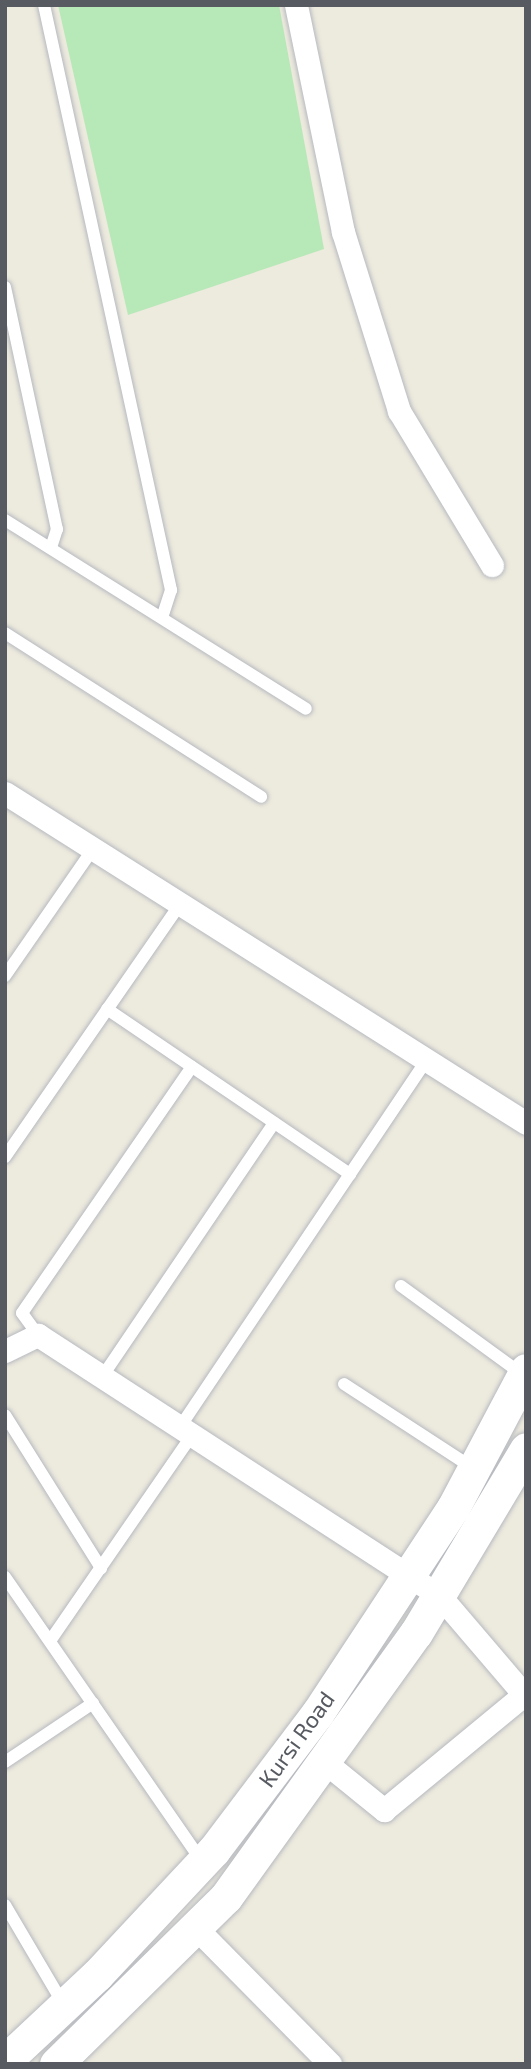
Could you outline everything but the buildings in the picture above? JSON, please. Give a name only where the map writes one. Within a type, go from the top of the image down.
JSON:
[{"type":"main road","name":"Kursi Road","points":[[5,2061],[64,2005],[202,1862],[317,1714],[474,1468],[524,1373]]},
{"type":"main road","name":"Kursi Road","points":[[57,2064],[226,1898],[326,1763],[439,1595],[526,1449]]},
{"type":"street","points":[[296,5],[343,232],[399,411],[492,565]]},
{"type":"street","points":[[5,793],[526,1123]]},
{"type":"street","points":[[5,1351],[38,1335],[439,1595],[525,1695],[384,1810],[326,1763]]},
{"type":"street","points":[[196,1928],[330,2064]]},
{"type":"lane","points":[[44,5],[171,590],[162,618]]},
{"type":"lane","points":[[5,287],[57,529],[51,547]]},
{"type":"lane","points":[[5,520],[306,709]]},
{"type":"lane","points":[[5,633],[261,797]]},
{"type":"lane","points":[[5,976],[93,849]]},
{"type":"lane","points":[[5,1157],[180,904]]},
{"type":"lane","points":[[107,1009],[350,1174]]},
{"type":"lane","points":[[50,1641],[101,1568],[350,1174],[427,1060]]},
{"type":"lane","points":[[38,1335],[22,1313],[192,1067]]},
{"type":"lane","points":[[102,1377],[274,1123]]},
{"type":"lane","points":[[401,1286],[524,1373]]},
{"type":"lane","points":[[344,1384],[474,1468]]},
{"type":"lane","points":[[5,1415],[101,1568]]},
{"type":"lane","points":[[5,1577],[202,1862]]},
{"type":"lane","points":[[5,1762],[93,1703]]},
{"type":"lane","points":[[5,1905],[64,2005]]},
{"type":"green space","points":[[58,5],[279,5],[324,249],[128,315]]}]
